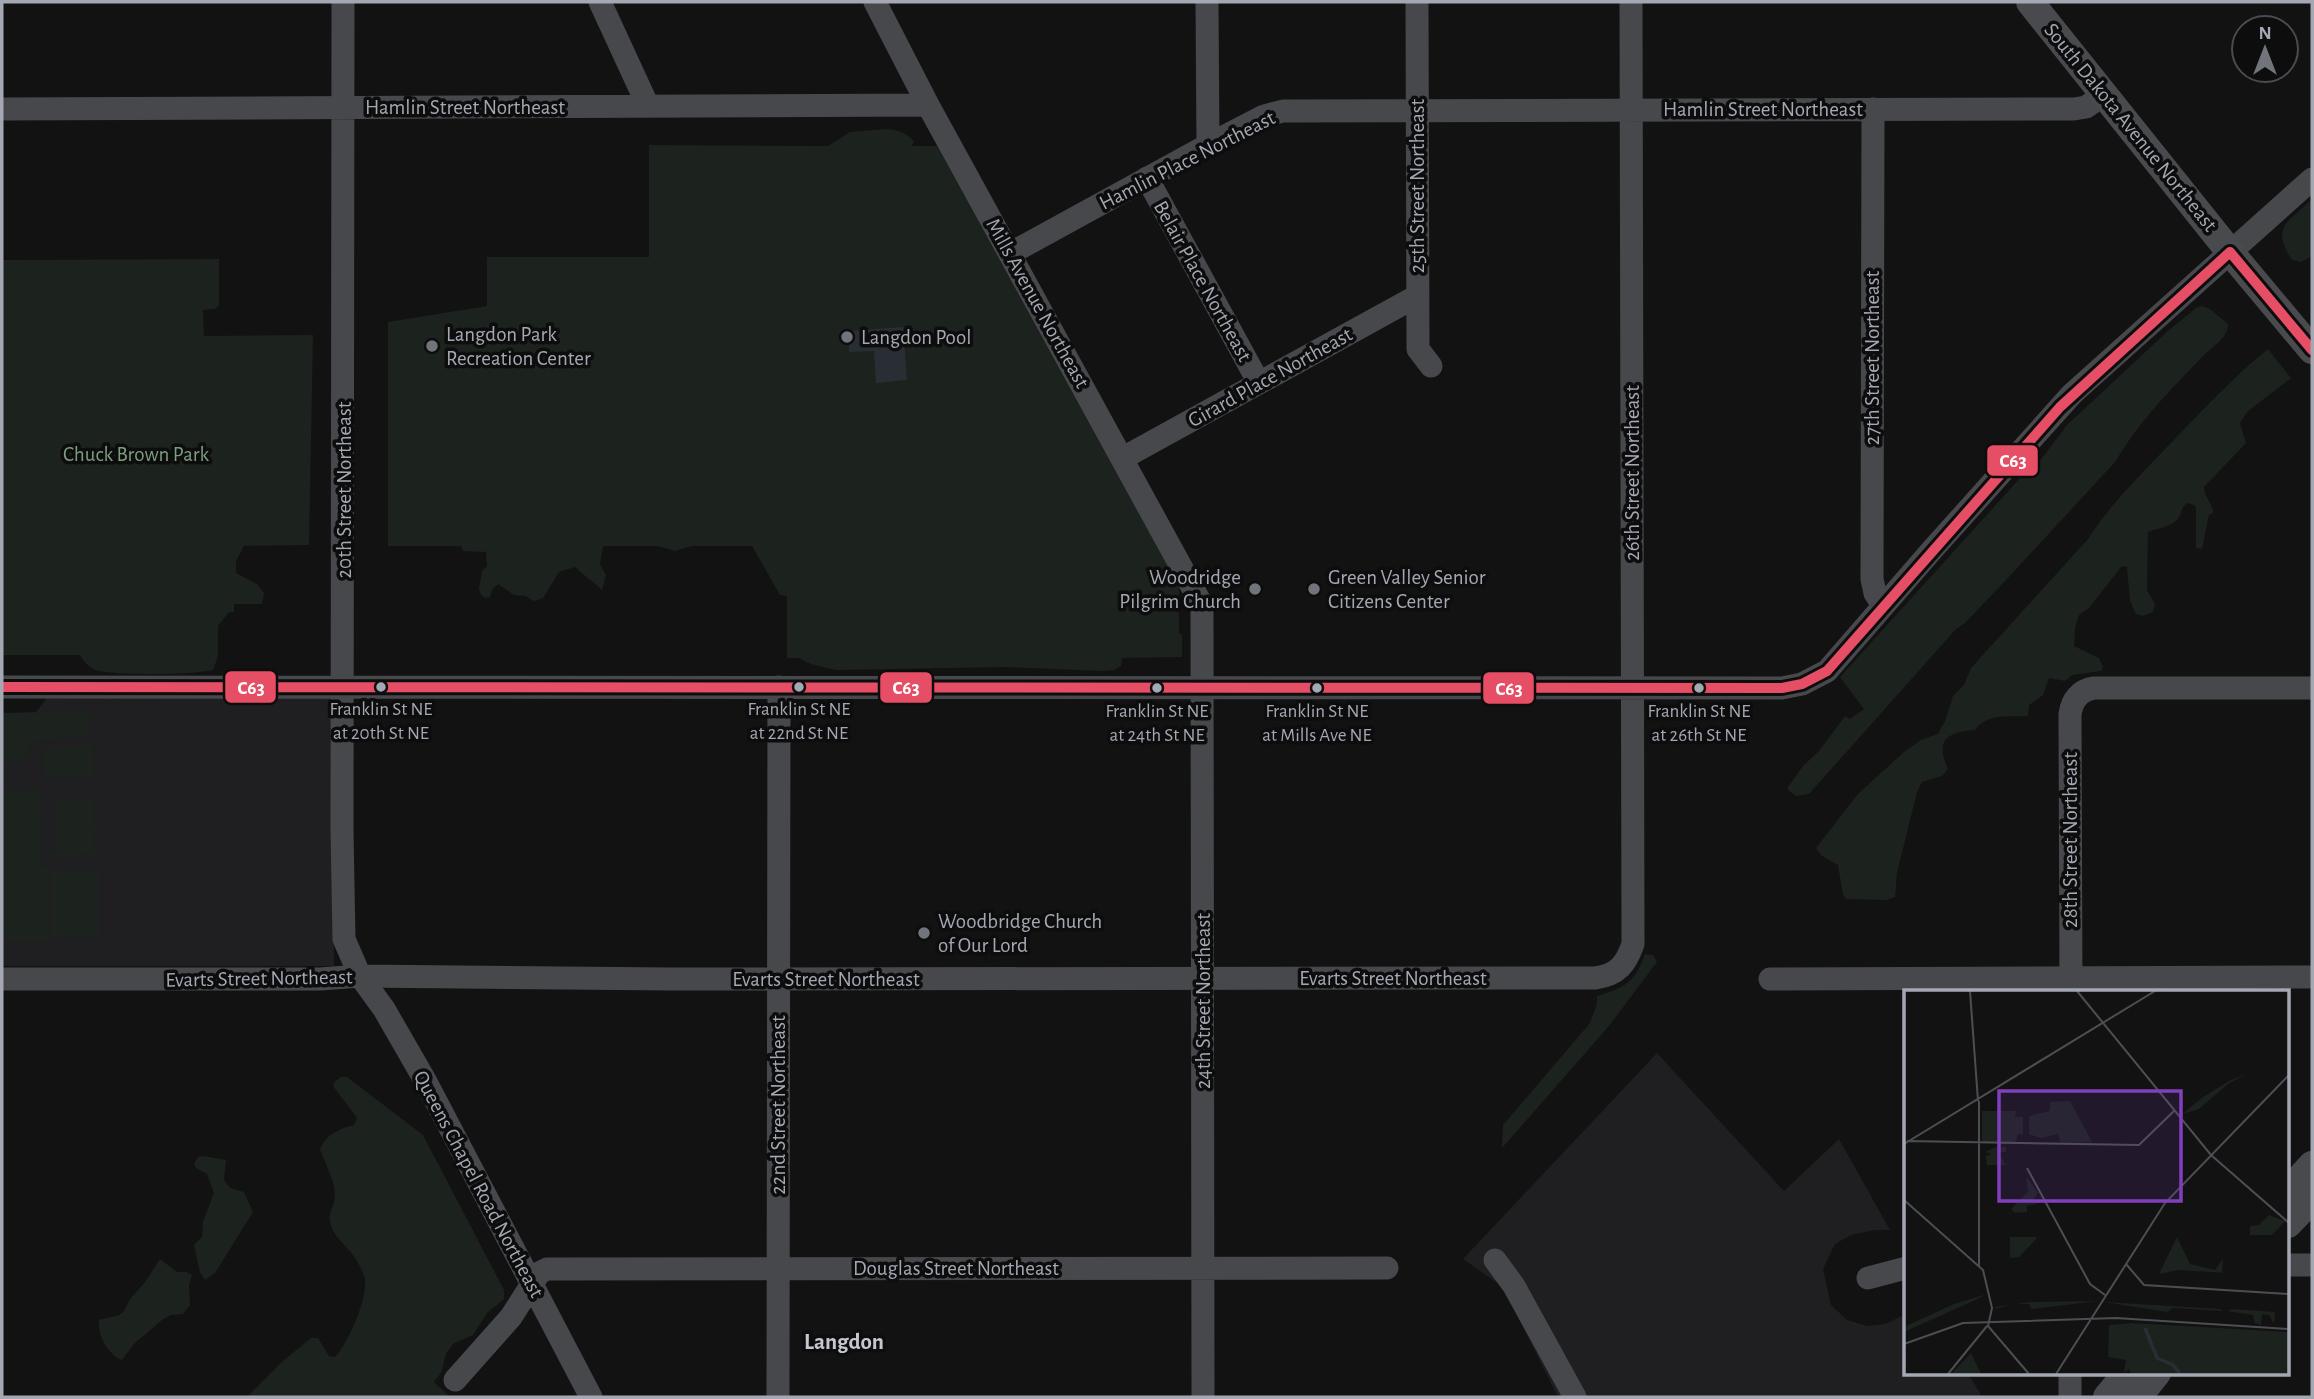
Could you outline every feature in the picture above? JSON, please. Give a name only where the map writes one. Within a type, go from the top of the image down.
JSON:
[{"type":"main road","name":"South Dakota Avenue Northeast","points":[[2030,2],[2233,256],[2312,350]]},
{"type":"main road","points":[[2290,1189],[2312,1165]]},
{"type":"main road","points":[[2290,1222],[2312,1199]]},
{"type":"main road","points":[[2108,1397],[2126,1374]]},
{"type":"main road","points":[[2138,1397],[2156,1374]]},
{"type":"street","name":"20th Street Northeast","points":[[343,2],[342,830],[344,939],[360,976]]},
{"type":"street","points":[[600,2],[648,106]]},
{"type":"street","name":"Mills Avenue Northeast","points":[[875,2],[1202,605]]},
{"type":"street","points":[[1207,2],[1208,145]]},
{"type":"street","name":"25th Street Northeast","points":[[1417,2],[1418,349],[1430,366]]},
{"type":"street","name":"26th Street Northeast","points":[[1631,2],[1633,944]]},
{"type":"street","name":"Hamlin Street Northeast","points":[[1417,109],[2074,109],[2086,107],[2105,94]]},
{"type":"street","name":"Hamlin Street Northeast","points":[[2,109],[929,105]]},
{"type":"street","name":"Hamlin Place Northeast","points":[[1011,253],[1264,116],[1283,111],[1417,109]]},
{"type":"street","name":"27th Street Northeast","points":[[1872,109],[1872,558],[1873,587],[1883,605]]},
{"type":"street","name":"Belair Place Northeast","points":[[1147,178],[1259,383]]},
{"type":"street","points":[[2,687],[1782,688],[1802,684],[1827,671],[2066,401],[2233,256],[2312,179]]},
{"type":"street","name":"Girard Place Northeast","points":[[1123,458],[1418,296]]},
{"type":"street","name":"24th Street Northeast","points":[[1202,605],[1203,1397]]},
{"type":"street","name":"22nd Street Northeast","points":[[778,1397],[779,687]]},
{"type":"street","name":"28th Street Northeast","points":[[2071,984],[2070,714],[2073,701],[2082,692],[2094,688],[2312,688]]},
{"type":"street","name":"Evarts Street Northeast","points":[[2,979],[320,979],[360,976],[778,979],[1595,978],[1618,971],[1628,958],[1633,944]]},
{"type":"street","name":"Queens Chapel Road Northeast","points":[[360,976],[384,1009],[426,1082],[591,1397]]},
{"type":"street","points":[[1770,979],[2071,984],[2312,977]]},
{"type":"street","points":[[1495,1260],[1514,1286],[1575,1397]]},
{"type":"street","points":[[2290,1265],[2312,1265]]},
{"type":"street","name":"Douglas Street Northeast","points":[[531,1283],[539,1273],[547,1269],[1387,1268]]},
{"type":"street","points":[[1868,1278],[1904,1269]]},
{"type":"street","points":[[455,1380],[511,1317],[531,1283]]},
{"type":"street","points":[[2070,1374],[2070,1397]]},
{"type":"shaded area","points":[[903,327],[907,380],[876,383],[874,351],[849,352],[848,331]]},
{"type":"shaded area","points":[[47,698],[333,698],[334,966],[2,966],[2,756]]},
{"type":"shaded area","points":[[1657,1053],[1784,1191],[1839,1139],[1890,1230],[1851,1235],[1835,1244],[1823,1269],[1831,1305],[1847,1320],[1868,1326],[1885,1324],[1904,1315],[1904,1374],[1969,1374],[1982,1397],[1558,1397],[1503,1287],[1463,1259]]},
{"type":"green space","points":[[886,129],[908,135],[914,141],[912,146],[937,146],[1179,587],[1182,657],[1122,658],[1121,666],[1102,671],[1006,667],[836,670],[800,658],[787,658],[787,596],[780,595],[752,546],[692,546],[675,551],[658,546],[603,546],[600,564],[606,575],[602,590],[575,567],[559,572],[543,598],[534,601],[525,596],[514,595],[498,584],[490,597],[481,595],[479,589],[482,571],[487,566],[486,552],[463,551],[461,546],[388,546],[388,322],[487,306],[487,257],[649,257],[649,145],[828,146],[850,132]]},
{"type":"green space","points":[[2312,199],[2312,256],[2301,262],[2292,260],[2282,240],[2282,232],[2289,220]]},
{"type":"green space","name":"Chuck Brown Park","points":[[219,259],[219,305],[215,309],[203,310],[204,336],[313,335],[309,545],[244,546],[236,561],[236,573],[257,584],[264,593],[262,604],[234,604],[234,612],[229,612],[218,626],[218,656],[213,670],[172,674],[119,673],[94,669],[80,655],[2,655],[2,260]]},
{"type":"green space","points":[[2202,306],[2228,324],[2226,333],[2158,404],[2116,461],[2007,579],[1956,629],[1809,794],[1796,796],[1788,790],[1803,766],[1819,751],[1845,716],[1850,719],[1864,709],[1840,677],[2021,477],[2039,462],[2067,425],[2168,331]]},
{"type":"green space","points":[[2268,349],[2291,378],[2247,412],[2240,423],[2246,443],[2204,487],[2213,513],[2209,515],[2202,549],[2196,548],[2196,506],[2188,503],[2173,523],[2148,532],[2147,590],[2155,604],[2153,612],[2143,616],[2136,614],[2130,601],[2127,567],[2122,566],[2089,608],[2079,615],[2075,628],[2074,646],[2099,658],[2103,667],[2101,671],[2072,675],[2065,681],[2049,678],[2043,695],[2029,705],[2028,716],[1992,718],[1975,730],[1957,733],[1946,739],[1943,751],[1948,769],[1942,776],[1922,782],[1917,792],[1897,873],[1895,897],[1886,900],[1846,899],[1838,865],[1822,856],[1816,848],[1858,794],[1904,752],[1921,740],[1938,734],[1953,696],[1964,685],[1971,668],[2088,539],[2136,479],[2217,396]]},
{"type":"green space","points":[[82,711],[91,714],[87,736],[29,743],[25,760],[14,760],[2,766],[2,713]]},
{"type":"green space","points":[[43,746],[93,746],[94,778],[44,779]]},
{"type":"green space","points":[[2,789],[40,790],[42,866],[48,867],[49,941],[2,941]]},
{"type":"green space","points":[[94,798],[95,854],[55,855],[55,799]]},
{"type":"green space","points":[[99,870],[99,938],[51,938],[51,871]]},
{"type":"green space","points":[[1645,954],[1653,955],[1657,962],[1609,1026],[1502,1148],[1503,1125],[1590,1023],[1597,996],[1628,982]]},
{"type":"green space","points":[[341,1077],[347,1077],[423,1135],[504,1290],[504,1299],[487,1313],[473,1335],[453,1344],[446,1354],[441,1373],[434,1382],[450,1397],[247,1397],[311,1338],[318,1338],[329,1356],[335,1357],[350,1332],[363,1300],[363,1273],[330,1222],[335,1190],[320,1149],[330,1136],[338,1130],[354,1125],[357,1118],[333,1086]]},
{"type":"green space","points":[[198,1157],[226,1160],[224,1180],[230,1188],[244,1192],[253,1212],[215,1273],[205,1280],[200,1272],[194,1245],[202,1237],[203,1221],[214,1193],[207,1174],[194,1164]]},
{"type":"green space","points":[[160,1259],[177,1272],[192,1275],[189,1286],[190,1305],[183,1314],[171,1315],[162,1320],[135,1343],[122,1360],[112,1354],[104,1343],[99,1320],[124,1311]]},
{"type":"transit line","name":"C63","points":[[2230,252],[2312,350]]},
{"type":"transit line","name":"C63","points":[[2,687],[1782,688],[1802,684],[1827,671],[2060,407],[2230,252]]},
{"type":"place","name":"Langdon Pool","points":[[847,337]]},
{"type":"place","name":"Langdon Park Recreation Center","points":[[432,346]]},
{"type":"place","name":"Woodridge Pilgrim Church","points":[[1255,589]]},
{"type":"place","name":"Green Valley Senior Citizens Center","points":[[1314,589]]},
{"type":"place","name":"Franklin St NE at 20th St NE","points":[[381,687]]},
{"type":"place","name":"Franklin St NE at 22nd St NE","points":[[799,687]]},
{"type":"place","name":"Franklin St NE at 24th St NE","points":[[1157,688]]},
{"type":"place","name":"Franklin St NE at Mills Ave NE","points":[[1317,688]]},
{"type":"place","name":"Franklin St NE at 26th St NE","points":[[1699,688]]},
{"type":"place","name":"Woodbridge Church of Our Lord","points":[[924,933]]},
{"type":"district","name":"Langdon","points":[[844,1341]]}]
